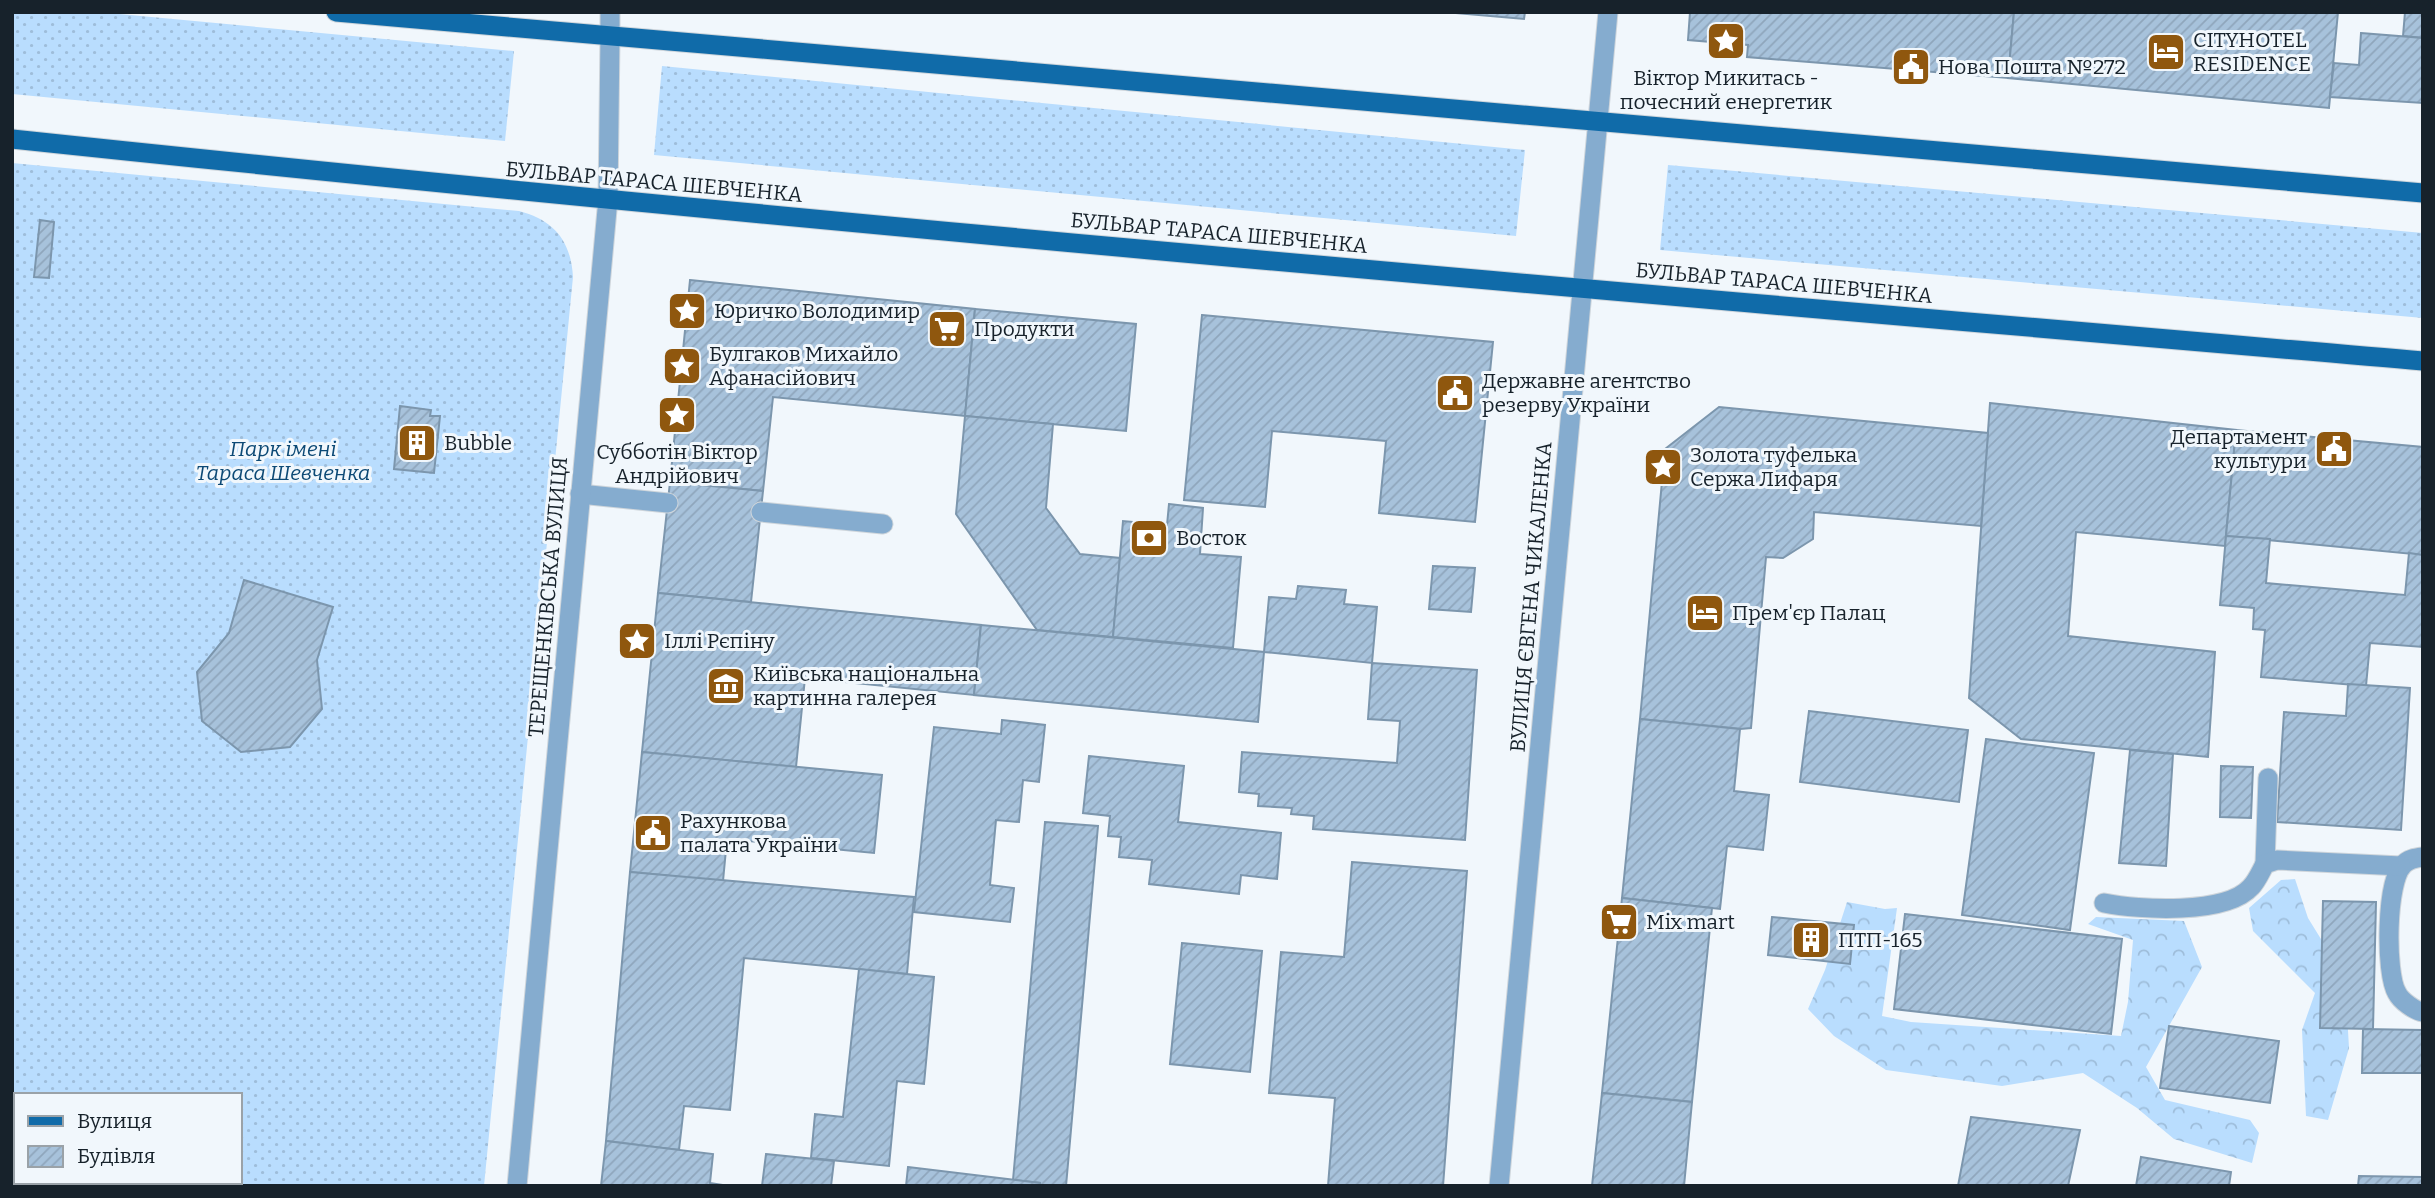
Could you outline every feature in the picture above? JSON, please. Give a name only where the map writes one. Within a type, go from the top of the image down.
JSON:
[{"type":"main road","points":[[336,12],[2423,192]]},
{"type":"main road","name":"БУЛЬВАР ТАРАСА ШЕВЧЕНКА","points":[[12,139],[608,199],[1583,289],[2423,361]]},
{"type":"street","name":"ТЕРЕЩЕНКІВСЬКА ВУЛИЦЯ","points":[[517,1186],[608,199],[610,12]]},
{"type":"street","name":"ВУЛИЦЯ ЄВГЕНА ЧИКАЛЕНКА","points":[[1499,1186],[1608,12]]},
{"type":"street","points":[[580,494],[668,503]]},
{"type":"street","points":[[761,512],[883,524]]},
{"type":"street","points":[[2105,903],[2133,908],[2219,904],[2251,888],[2265,864],[2268,778]]},
{"type":"street","points":[[2265,864],[2277,860],[2401,866],[2423,857]]},
{"type":"street","points":[[2401,866],[2392,886],[2389,967],[2397,995],[2423,1012]]},
{"type":"green space","points":[[12,12],[98,12],[514,51],[505,141],[12,94]]},
{"type":"green space","points":[[662,66],[1525,150],[1516,236],[654,155]]},
{"type":"green space","name":"Парк імені Тараса Шевченка","points":[[12,163],[519,211],[551,226],[569,253],[573,277],[484,1186],[12,1186]]},
{"type":"green space","points":[[1668,165],[2423,233],[2423,318],[1660,250]]},
{"type":"green space","points":[[2295,879],[2308,918],[2345,978],[2349,1048],[2328,1120],[2306,1116],[2302,1030],[2315,993],[2253,931],[2249,908],[2281,880]]},
{"type":"green space","points":[[1847,902],[1885,909],[1897,908],[1882,1016],[1911,1022],[2121,1036],[2128,1002],[2133,940],[2088,924],[2096,917],[2184,921],[2202,967],[2146,1067],[2165,1100],[2250,1120],[2259,1133],[2252,1163],[2174,1139],[2137,1108],[2083,1073],[2002,1086],[1886,1070],[1834,1036],[1808,1009],[1825,970]]},
{"type":"building","points":[[1444,12],[1525,12],[1524,19]]},
{"type":"building","points":[[1690,12],[2014,12],[2008,78],[1747,57],[1748,45],[1688,40]]},
{"type":"building","points":[[2014,12],[2338,12],[2329,108],[2008,78]]},
{"type":"building","points":[[2405,12],[2423,12],[2423,38],[2403,36]]},
{"type":"building","points":[[2361,33],[2423,38],[2423,103],[2330,97],[2334,63],[2359,65]]},
{"type":"building","points":[[40,220],[54,222],[49,278],[34,277]]},
{"type":"building","points":[[690,280],[975,309],[965,416],[773,397],[763,491],[670,482]]},
{"type":"building","points":[[975,309],[1136,324],[1126,431],[965,416]]},
{"type":"building","points":[[1202,315],[1493,342],[1475,522],[1379,513],[1386,441],[1272,431],[1265,507],[1184,500]]},
{"type":"building","points":[[1990,403],[2236,430],[2225,546],[2076,532],[2068,636],[2215,652],[2208,757],[2021,739],[1969,698]]},
{"type":"building","name":"Bubble","points":[[400,406],[431,410],[430,416],[440,416],[434,473],[394,469]]},
{"type":"building","name":"Прем'єр Палац","points":[[1719,407],[1988,433],[1981,526],[1814,512],[1813,539],[1783,558],[1766,557],[1751,728],[1740,729],[1640,719],[1665,449]]},
{"type":"building","points":[[965,416],[1053,424],[1046,508],[1080,554],[1120,558],[1113,637],[1037,630],[956,514]]},
{"type":"building","points":[[2236,430],[2423,447],[2423,555],[2226,536]]},
{"type":"building","points":[[670,482],[763,491],[751,602],[658,593]]},
{"type":"building","points":[[1169,504],[1203,508],[1200,554],[1241,557],[1233,648],[1113,637],[1123,521],[1167,525]]},
{"type":"building","points":[[2226,536],[2270,539],[2266,583],[2405,595],[2409,553],[2423,555],[2423,647],[2370,643],[2366,686],[2261,677],[2265,630],[2253,629],[2254,608],[2220,605]]},
{"type":"building","points":[[1433,566],[1475,568],[1471,612],[1429,609]]},
{"type":"building","points":[[244,580],[333,607],[317,660],[322,709],[290,747],[241,752],[202,721],[197,672],[229,633]]},
{"type":"building","points":[[1298,586],[1346,590],[1344,604],[1377,607],[1372,663],[1264,652],[1269,597],[1296,599]]},
{"type":"building","name":"Київська національна картинна галерея","points":[[658,593],[981,625],[974,695],[805,678],[796,767],[642,752]]},
{"type":"building","points":[[981,625],[1264,652],[1258,722],[974,695]]},
{"type":"building","points":[[1372,663],[1477,670],[1465,840],[1313,829],[1314,816],[1291,814],[1292,808],[1258,806],[1259,794],[1239,792],[1242,752],[1397,763],[1400,721],[1368,719]]},
{"type":"building","points":[[2348,684],[2410,688],[2401,830],[2277,822],[2284,712],[2346,716]]},
{"type":"building","points":[[1809,711],[1968,730],[1959,802],[1800,782]]},
{"type":"building","points":[[1640,719],[1740,729],[1734,791],[1769,795],[1763,850],[1727,846],[1720,909],[1622,898]]},
{"type":"building","points":[[1002,720],[1045,725],[1039,782],[1023,780],[1019,822],[996,820],[990,885],[1014,888],[1010,922],[914,912],[934,727],[1001,734]]},
{"type":"building","points":[[1986,739],[2094,753],[2070,930],[1962,915]]},
{"type":"building","points":[[2130,750],[2173,754],[2166,866],[2119,863]]},
{"type":"building","points":[[642,752],[882,775],[874,853],[727,839],[723,881],[630,872]]},
{"type":"building","points":[[1089,756],[1184,766],[1178,822],[1281,833],[1277,879],[1241,875],[1239,894],[1149,884],[1152,860],[1119,857],[1121,837],[1108,836],[1110,816],[1083,813]]},
{"type":"building","points":[[2221,766],[2253,767],[2251,818],[2220,817]]},
{"type":"building","points":[[1045,822],[1098,826],[1066,1186],[1040,1186],[1040,1183],[1013,1180]]},
{"type":"building","points":[[1352,862],[1467,871],[1443,1186],[1328,1186],[1335,1098],[1269,1093],[1281,952],[1344,957]]},
{"type":"building","points":[[630,872],[914,897],[907,974],[744,958],[730,1110],[684,1106],[679,1150],[606,1141]]},
{"type":"building","points":[[1622,898],[1712,908],[1692,1102],[1602,1093]]},
{"type":"building","points":[[2323,901],[2376,902],[2373,1029],[2320,1028]]},
{"type":"building","points":[[1905,914],[2122,939],[2111,1034],[1894,1009]]},
{"type":"building","name":"ПТП-165","points":[[1772,917],[1854,925],[1850,964],[1768,955]]},
{"type":"building","points":[[1182,943],[1262,951],[1250,1072],[1170,1064]]},
{"type":"building","points":[[859,969],[934,977],[924,1084],[897,1081],[889,1166],[811,1158],[815,1114],[843,1117]]},
{"type":"building","points":[[2169,1026],[2279,1041],[2270,1103],[2160,1088]]},
{"type":"building","points":[[2363,1029],[2423,1030],[2423,1073],[2362,1073]]},
{"type":"building","points":[[1602,1093],[1692,1102],[1684,1186],[1592,1186]]},
{"type":"building","points":[[1971,1117],[2080,1130],[2068,1186],[1958,1186]]},
{"type":"building","points":[[606,1141],[713,1154],[710,1183],[729,1186],[601,1186]]},
{"type":"building","points":[[766,1154],[834,1161],[831,1186],[762,1186]]},
{"type":"building","points":[[2141,1157],[2231,1172],[2229,1186],[2136,1186]]},
{"type":"building","points":[[908,1167],[1040,1183],[1040,1186],[906,1186]]},
{"type":"building","points":[[2359,1176],[2422,1177],[2422,1186],[2358,1186]]},
{"type":"place","name":"Віктор Микитась - почесний енергетик","points":[[1726,41]]},
{"type":"place","name":"CITYHOTEL RESIDENCE","points":[[2166,52]]},
{"type":"place","name":"Нова Пошта №272","points":[[1911,67]]},
{"type":"place","name":"Юричко Володимир","points":[[687,311]]},
{"type":"place","name":"Продукти","points":[[947,329]]},
{"type":"place","name":"Булгаков Михайло Афанасійович","points":[[682,366]]},
{"type":"place","name":"Державне агентство резерву України","points":[[1455,393]]},
{"type":"place","name":"Субботін Віктор Андрійович","points":[[677,415]]},
{"type":"place","name":"Bubble","points":[[417,443]]},
{"type":"place","name":"Департамент культури","points":[[2334,449]]},
{"type":"place","name":"Золота туфелька Сержа Лифаря","points":[[1663,467]]},
{"type":"place","name":"Восток","points":[[1149,538]]},
{"type":"place","name":"Прем'єр Палац","points":[[1705,613]]},
{"type":"place","name":"Іллі Рєпіну","points":[[637,641]]},
{"type":"place","name":"Київська національна картинна галерея","points":[[726,686]]},
{"type":"place","name":"Рахункова палата України","points":[[653,833]]},
{"type":"place","name":"Mix mart","points":[[1619,922]]},
{"type":"place","name":"ПТП-165","points":[[1811,940]]}]
